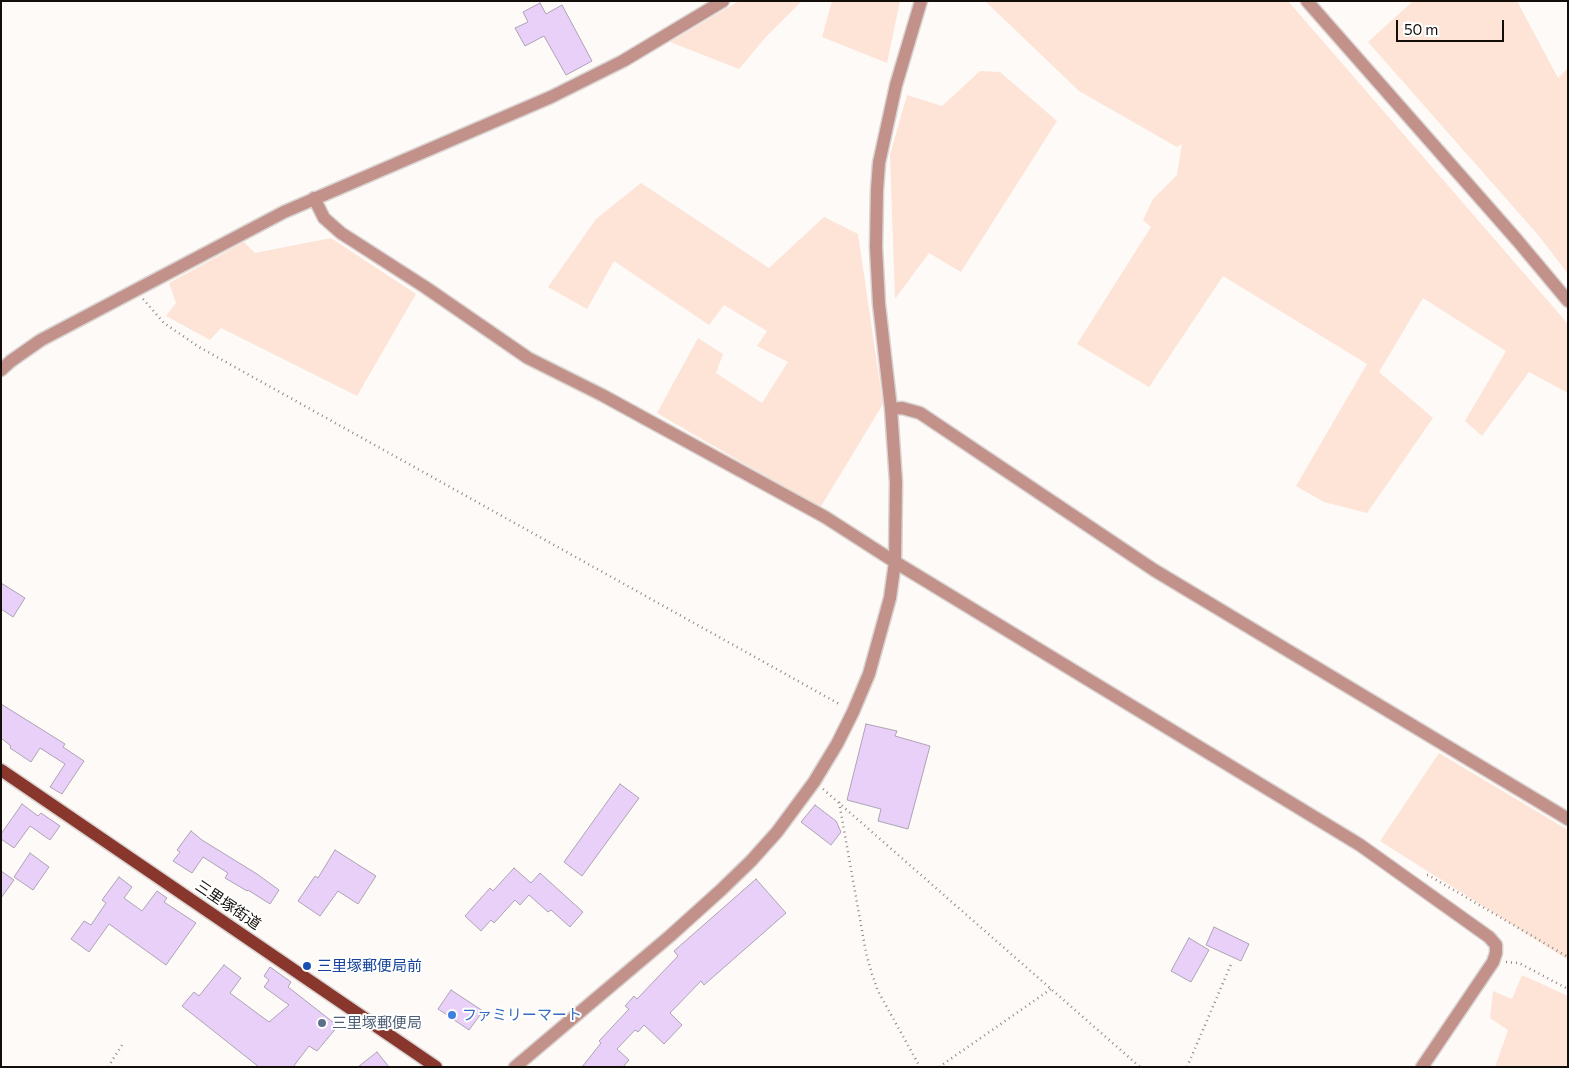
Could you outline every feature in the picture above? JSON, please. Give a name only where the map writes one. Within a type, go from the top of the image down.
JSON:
[{"type":"main road","name":"三里塚街道","points":[[1,770],[436,1067]]},
{"type":"street","points":[[1,370],[41,340],[284,212],[551,97],[622,60],[723,1]]},
{"type":"street","points":[[515,1067],[670,936],[751,861],[777,832],[814,782],[838,744],[869,674],[890,598],[895,562],[896,482],[891,409],[879,304],[876,247],[879,163],[896,85],[920,1]]},
{"type":"street","points":[[1307,1],[1568,301]]},
{"type":"street","points":[[314,198],[324,218],[341,233],[425,287],[528,358],[602,395],[825,517],[895,562],[1360,845],[1490,938],[1496,945],[1493,962],[1422,1067]]},
{"type":"street","points":[[891,409],[911,409],[920,413],[1154,570],[1568,819]]},
{"type":"path","points":[[139,290],[143,300],[164,323],[199,347],[853,712]]},
{"type":"path","points":[[814,782],[1140,1067]]},
{"type":"path","points":[[838,801],[866,953],[872,974],[878,992],[920,1067]]},
{"type":"path","points":[[1407,879],[1428,875],[1568,957]]},
{"type":"path","points":[[1187,1067],[1232,962]]},
{"type":"path","points":[[1493,962],[1518,963],[1568,989]]},
{"type":"path","points":[[939,1067],[1051,989]]},
{"type":"path","points":[[108,1067],[124,1042]]},
{"type":"shaded area","points":[[739,1],[802,1],[765,38],[739,69],[670,42]]},
{"type":"shaded area","points":[[832,1],[900,1],[887,63],[822,37]]},
{"type":"shaded area","points":[[985,1],[1288,1],[1568,324],[1568,393],[1529,372],[1482,436],[1465,421],[1506,351],[1423,298],[1379,372],[1433,418],[1367,513],[1324,502],[1296,486],[1367,364],[1223,276],[1149,387],[1077,344],[1151,227],[1143,220],[1153,199],[1177,175],[1182,144],[1177,147],[1079,91]]},
{"type":"shaded area","points":[[1413,1],[1517,1],[1558,78],[1568,68],[1568,274],[1539,236],[1368,42]]},
{"type":"shaded area","points":[[980,71],[1000,72],[1057,121],[961,272],[929,253],[895,299],[890,155],[907,95],[942,106]]},
{"type":"shaded area","points":[[641,183],[769,268],[824,217],[858,234],[883,404],[820,508],[657,413],[698,338],[723,354],[716,373],[762,403],[788,362],[757,346],[767,331],[724,305],[709,325],[614,261],[587,309],[548,287],[596,219]]},
{"type":"shaded area","points":[[331,238],[416,294],[357,396],[221,328],[210,340],[166,316],[176,303],[169,283],[244,242],[255,253]]},
{"type":"shaded area","points":[[1439,753],[1568,830],[1568,960],[1380,841]]},
{"type":"shaded area","points":[[1522,975],[1568,996],[1568,1067],[1495,1067],[1508,1030],[1490,1018],[1493,991],[1512,999]]},
{"type":"building","points":[[540,3],[546,14],[562,5],[592,61],[566,75],[544,36],[525,46],[515,28],[528,22],[523,12]]},
{"type":"building","points":[[1,583],[25,598],[13,617],[1,609]]},
{"type":"building","points":[[1,704],[65,744],[63,747],[84,761],[62,794],[50,787],[65,764],[40,748],[31,762],[10,748],[11,746],[1,738]]},
{"type":"building","points":[[866,724],[897,731],[895,736],[930,746],[908,829],[878,821],[881,809],[847,800]]},
{"type":"building","points":[[620,784],[639,798],[582,876],[564,862]]},
{"type":"building","points":[[22,804],[38,816],[41,813],[60,826],[50,840],[30,826],[14,848],[1,839],[1,834]]},
{"type":"building","points":[[815,805],[836,821],[841,832],[831,845],[801,822]]},
{"type":"building","points":[[191,831],[279,890],[270,904],[225,878],[228,873],[203,857],[192,873],[173,861],[180,852],[177,850]]},
{"type":"building","points":[[335,850],[376,876],[358,904],[338,891],[320,916],[298,901],[315,876],[318,878]]},
{"type":"building","points":[[30,853],[49,867],[33,890],[14,877]]},
{"type":"building","points":[[514,868],[531,883],[540,873],[583,912],[570,927],[551,910],[548,912],[529,895],[520,905],[515,900],[494,923],[491,920],[481,931],[465,916],[490,888],[493,891]]},
{"type":"building","points":[[1,871],[14,880],[1,898]]},
{"type":"building","points":[[119,877],[132,887],[124,898],[142,911],[157,891],[167,898],[164,902],[196,923],[166,965],[109,924],[89,952],[71,939],[84,921],[91,925],[106,903],[102,900]]},
{"type":"building","points":[[756,879],[786,913],[704,985],[701,981],[670,1013],[682,1025],[664,1044],[644,1025],[638,1032],[635,1030],[617,1049],[629,1060],[623,1067],[582,1067],[601,1043],[599,1041],[629,1009],[625,1006],[634,996],[637,999],[678,956],[674,951]]},
{"type":"building","points":[[1214,927],[1249,944],[1241,961],[1206,945]]},
{"type":"building","points":[[1189,938],[1209,950],[1191,982],[1171,971]]},
{"type":"building","points":[[224,965],[241,978],[230,993],[269,1022],[289,1005],[264,987],[269,980],[264,976],[270,967],[291,982],[288,987],[338,1026],[317,1051],[309,1046],[293,1067],[259,1067],[182,1006],[194,992],[199,996]]},
{"type":"building","points":[[451,990],[483,1011],[469,1030],[438,1009]]},
{"type":"building","points":[[377,1052],[389,1067],[358,1067]]},
{"type":"place","name":"三里塚郵便局前","points":[[307,966]]},
{"type":"place","name":"ファミリーマート","points":[[452,1015]]},
{"type":"place","name":"三里塚郵便局","points":[[322,1023]]}]
